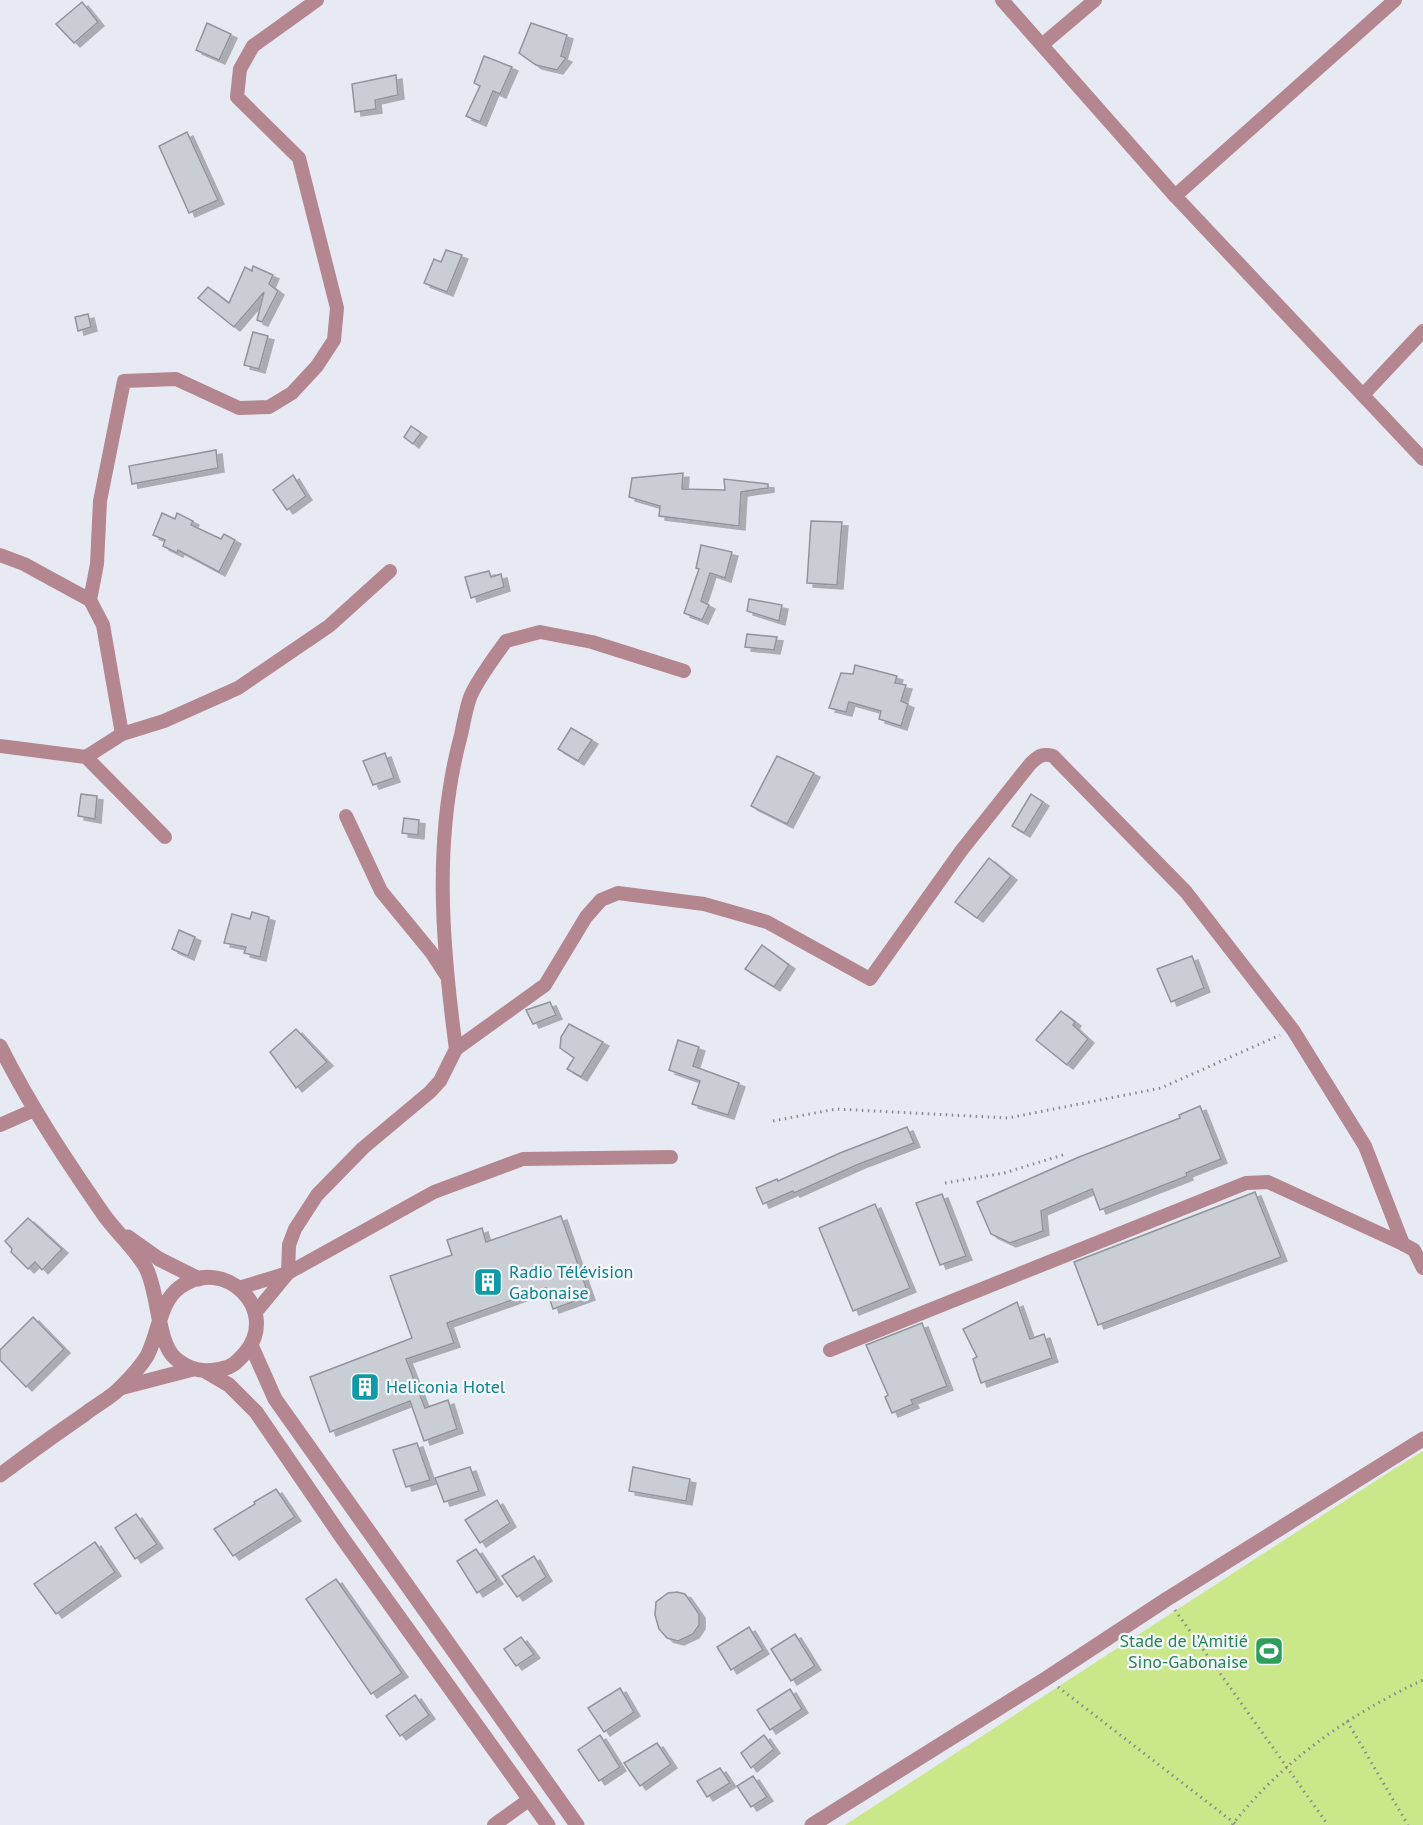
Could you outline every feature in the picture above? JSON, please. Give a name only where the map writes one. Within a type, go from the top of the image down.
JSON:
[{"type":"street","points":[[90,600],[97,564],[100,501],[124,381],[176,379],[239,408],[269,407],[292,393],[317,366],[334,340],[337,309],[299,158],[237,97],[240,69],[253,46],[317,0]]},
{"type":"street","points":[[1002,0],[1175,196],[1423,459]]},
{"type":"street","points":[[1043,44],[1095,0]]},
{"type":"street","points":[[1175,196],[1395,0]]},
{"type":"street","points":[[1363,395],[1423,331]]},
{"type":"street","points":[[0,555],[24,564],[90,600],[103,625],[122,734]]},
{"type":"street","points":[[86,757],[122,734],[164,721],[238,688],[329,626],[390,571]]},
{"type":"street","points":[[456,1049],[446,975],[443,827],[454,759],[471,696],[506,641],[540,633],[592,642],[684,671]]},
{"type":"street","points":[[0,746],[86,757],[165,837]]},
{"type":"street","points":[[255,1313],[288,1274],[289,1245],[295,1228],[316,1195],[363,1148],[430,1092],[440,1081],[456,1049],[545,985],[586,916],[601,900],[618,893],[704,904],[767,922],[870,979],[961,851],[1031,763],[1045,753],[1053,756],[1186,892],[1293,1030],[1365,1146],[1403,1244]]},
{"type":"street","points":[[346,816],[381,891],[431,952],[446,975]]},
{"type":"street","points":[[0,1046],[34,1110],[113,1227],[146,1268],[156,1295],[164,1340],[171,1353],[229,1385],[256,1412],[343,1539],[548,1825]]},
{"type":"street","points":[[0,1125],[34,1110]]},
{"type":"street","points":[[239,1288],[288,1274],[434,1192],[523,1159],[671,1157]]},
{"type":"street","points":[[830,1350],[1246,1183],[1268,1182],[1403,1244],[1414,1250],[1423,1268]]},
{"type":"street","points":[[113,1227],[159,1259],[199,1279]]},
{"type":"street","points":[[0,1475],[120,1388],[147,1356],[169,1299],[178,1288],[204,1277],[219,1278],[239,1288],[251,1301],[256,1325],[252,1345],[237,1363],[229,1367],[120,1388]]},
{"type":"street","points":[[252,1345],[275,1400],[577,1825]]},
{"type":"street","points":[[812,1825],[1047,1678],[1167,1599],[1423,1440]]},
{"type":"street","points":[[494,1825],[530,1799]]},
{"type":"path","points":[[772,1121],[836,1109],[1008,1118],[1161,1088],[1293,1030]]},
{"type":"path","points":[[945,1183],[1004,1173],[1066,1154]]},
{"type":"path","points":[[1167,1599],[1328,1825]]},
{"type":"path","points":[[1047,1678],[1234,1824],[1259,1794],[1286,1768],[1332,1730],[1383,1698],[1423,1680]]},
{"type":"path","points":[[1347,1721],[1408,1825]]},
{"type":"green space","name":"Stade de l’Amitié Sino-Gabonaise","points":[[1423,1451],[1423,1825],[845,1825],[1383,1476]]},
{"type":"building","points":[[82,2],[98,22],[74,43],[56,24]]},
{"type":"building","points":[[207,23],[231,34],[219,60],[196,50]]},
{"type":"building","points":[[531,23],[567,35],[561,56],[566,58],[557,70],[536,65],[519,53]]},
{"type":"building","points":[[484,56],[512,67],[500,94],[493,91],[480,122],[466,116],[480,86],[474,83]]},
{"type":"building","points":[[396,75],[398,95],[375,100],[376,109],[355,112],[352,84]]},
{"type":"building","points":[[187,132],[218,200],[189,213],[159,146]]},
{"type":"building","points":[[446,250],[462,255],[447,292],[424,283],[434,259],[441,262]]},
{"type":"building","points":[[253,266],[273,275],[269,284],[278,291],[262,322],[257,320],[264,292],[234,327],[198,298],[208,287],[229,303],[245,267],[252,271]]},
{"type":"building","points":[[88,314],[91,327],[78,331],[75,317]]},
{"type":"building","points":[[253,332],[268,336],[259,369],[244,365]]},
{"type":"building","points":[[411,426],[421,433],[413,444],[404,437]]},
{"type":"building","points":[[216,450],[218,468],[132,484],[129,466]]},
{"type":"building","points":[[683,473],[682,489],[725,490],[724,479],[768,484],[768,488],[741,492],[739,526],[659,516],[660,506],[629,497],[632,478]]},
{"type":"building","points":[[293,475],[306,496],[287,510],[273,490]]},
{"type":"building","points":[[162,513],[175,519],[177,513],[193,521],[191,525],[221,539],[224,534],[235,540],[219,572],[178,550],[177,553],[163,546],[165,540],[153,535]]},
{"type":"building","points":[[811,521],[842,522],[837,585],[807,583]]},
{"type":"building","points":[[701,545],[732,552],[725,578],[710,573],[701,601],[709,605],[702,620],[684,613],[699,569],[696,568]]},
{"type":"building","points":[[489,571],[491,577],[501,574],[504,587],[471,598],[465,577]]},
{"type":"building","points":[[749,599],[782,605],[779,621],[747,611]]},
{"type":"building","points":[[747,634],[777,637],[774,650],[745,647]]},
{"type":"building","points":[[855,665],[897,676],[895,683],[906,685],[901,701],[908,704],[901,726],[879,719],[881,711],[849,702],[846,712],[829,708],[841,673],[853,674]]},
{"type":"building","points":[[571,728],[592,740],[578,761],[558,749]]},
{"type":"building","points":[[385,753],[394,778],[373,785],[363,761]]},
{"type":"building","points":[[777,756],[814,773],[787,824],[751,806]]},
{"type":"building","points":[[81,794],[97,796],[95,819],[78,816]]},
{"type":"building","points":[[1031,794],[1043,802],[1024,833],[1012,826]]},
{"type":"building","points":[[404,818],[419,820],[418,835],[402,833]]},
{"type":"building","points":[[989,858],[1011,876],[977,918],[955,902]]},
{"type":"building","points":[[252,912],[269,917],[260,957],[244,953],[246,947],[224,943],[232,914],[250,919]]},
{"type":"building","points":[[179,930],[195,937],[188,956],[172,949]]},
{"type":"building","points":[[762,945],[789,965],[774,987],[745,969]]},
{"type":"building","points":[[1192,956],[1204,988],[1171,1002],[1157,969]]},
{"type":"building","points":[[550,1002],[556,1015],[533,1024],[526,1010]]},
{"type":"building","points":[[1061,1011],[1075,1022],[1073,1025],[1088,1039],[1067,1065],[1036,1040]]},
{"type":"building","points":[[569,1024],[603,1042],[581,1077],[567,1069],[574,1058],[560,1048],[561,1037]]},
{"type":"building","points":[[296,1029],[327,1062],[296,1088],[270,1052]]},
{"type":"building","points":[[678,1040],[699,1047],[693,1066],[739,1083],[728,1115],[692,1104],[700,1081],[669,1070]]},
{"type":"building","points":[[1200,1106],[1221,1159],[1186,1173],[1187,1176],[1100,1210],[1092,1189],[1041,1211],[1043,1231],[1010,1243],[991,1234],[977,1202],[1079,1157],[1180,1118],[1179,1115]]},
{"type":"building","points":[[907,1127],[914,1143],[763,1204],[756,1188]]},
{"type":"building","points":[[1255,1192],[1281,1257],[1098,1325],[1074,1262]]},
{"type":"building","points":[[942,1194],[966,1256],[940,1265],[916,1203]]},
{"type":"building","points":[[875,1204],[910,1288],[853,1311],[819,1228]]},
{"type":"building","name":"Radio Télévision Gabonaise","points":[[561,1216],[589,1296],[553,1309],[546,1288],[447,1323],[454,1343],[406,1359],[425,1408],[448,1400],[457,1429],[424,1441],[410,1401],[330,1432],[310,1377],[412,1338],[390,1276],[452,1255],[447,1240],[482,1228],[486,1242]]},
{"type":"building","points":[[28,1218],[62,1249],[42,1270],[35,1262],[28,1269],[11,1252],[12,1249],[5,1241]]},
{"type":"building","points":[[1017,1302],[1030,1339],[1044,1334],[1052,1358],[981,1383],[973,1359],[977,1357],[963,1329]]},
{"type":"building","points":[[33,1317],[64,1349],[26,1387],[0,1360],[0,1350]]},
{"type":"building","points":[[922,1323],[947,1386],[911,1400],[913,1404],[892,1413],[885,1397],[888,1395],[866,1345]]},
{"type":"building","points":[[417,1443],[430,1480],[406,1487],[393,1450]]},
{"type":"building","points":[[470,1467],[479,1491],[444,1502],[435,1478]]},
{"type":"building","points":[[633,1467],[690,1479],[686,1501],[629,1491]]},
{"type":"building","points":[[276,1489],[295,1517],[233,1556],[214,1529]]},
{"type":"building","points":[[497,1500],[510,1523],[480,1543],[465,1520]]},
{"type":"building","points":[[136,1514],[157,1544],[135,1559],[115,1528]]},
{"type":"building","points":[[95,1542],[115,1572],[56,1614],[34,1584]]},
{"type":"building","points":[[476,1549],[497,1580],[477,1593],[457,1561]]},
{"type":"building","points":[[534,1556],[546,1577],[517,1597],[502,1576]]},
{"type":"building","points":[[336,1579],[402,1673],[371,1694],[306,1599]]},
{"type":"building","points":[[668,1593],[685,1594],[699,1614],[699,1625],[693,1634],[678,1641],[667,1638],[659,1629],[655,1615],[656,1602]]},
{"type":"building","points":[[749,1627],[763,1650],[731,1670],[717,1647]]},
{"type":"building","points":[[795,1634],[815,1666],[791,1681],[771,1649]]},
{"type":"building","points":[[521,1637],[534,1654],[516,1666],[504,1649]]},
{"type":"building","points":[[620,1688],[634,1712],[604,1732],[588,1708]]},
{"type":"building","points":[[790,1689],[802,1709],[770,1730],[757,1710]]},
{"type":"building","points":[[415,1695],[429,1715],[400,1736],[386,1716]]},
{"type":"building","points":[[600,1735],[620,1767],[599,1781],[578,1750]]},
{"type":"building","points":[[764,1735],[774,1749],[751,1768],[741,1753]]},
{"type":"building","points":[[657,1743],[671,1764],[640,1786],[624,1763]]},
{"type":"building","points":[[720,1768],[730,1783],[707,1797],[697,1781]]},
{"type":"building","points":[[753,1776],[767,1797],[751,1807],[737,1786]]},
{"type":"place","name":"Radio Télévision Gabonaise","points":[[488,1282]]},
{"type":"place","name":"Heliconia Hotel","points":[[365,1387]]},
{"type":"place","name":"Stade de l’Amitié Sino-Gabonaise","points":[[1269,1651]]}]
